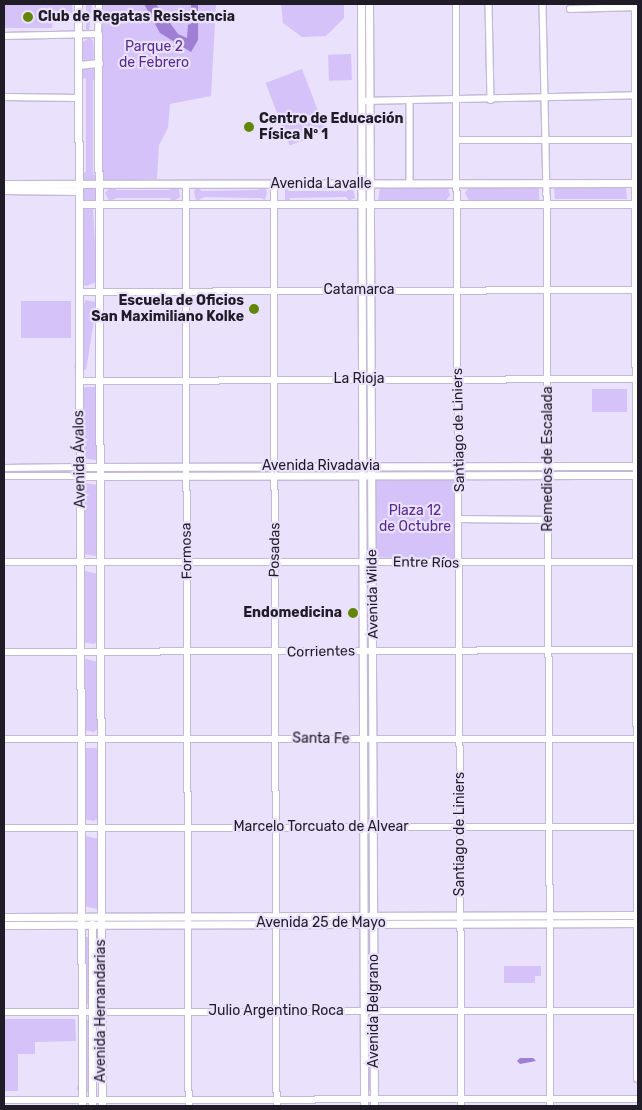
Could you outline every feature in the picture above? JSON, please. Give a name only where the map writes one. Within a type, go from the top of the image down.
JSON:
[{"type":"main road","name":"Avenida Ávalos","points":[[78,4],[82,920]]},
{"type":"main road","name":"Avenida Wilde","points":[[361,4],[362,467],[365,740],[364,919]]},
{"type":"main road","name":"Avenida Wilde","points":[[369,4],[374,919]]},
{"type":"main road","name":"Avenida Ávalos","points":[[98,34],[100,204],[100,828],[102,916]]},
{"type":"main road","points":[[79,65],[99,64]]},
{"type":"main road","name":"Avenida Lavalle","points":[[4,190],[78,188],[99,184],[637,183]]},
{"type":"main road","name":"Avenida Lavalle","points":[[4,184],[78,188]]},
{"type":"main road","name":"Avenida Lavalle","points":[[80,204],[637,204]]},
{"type":"main road","name":"Avenida Rivadavia","points":[[80,467],[186,465],[362,467],[460,465],[637,466]]},
{"type":"main road","points":[[589,466],[589,476]]},
{"type":"main road","name":"Avenida Rivadavia","points":[[80,476],[187,478],[363,475],[637,475]]},
{"type":"main road","name":"Avenida 25 de Mayo","points":[[4,925],[82,920],[102,916],[277,919],[461,919],[549,915],[638,915]]},
{"type":"main road","name":"Avenida Hernandarias","points":[[102,916],[100,1011],[102,1103]]},
{"type":"main road","name":"Avenida 25 de Mayo","points":[[4,917],[82,920],[92,924],[189,925],[277,919]]},
{"type":"main road","name":"Avenida Belgrano","points":[[364,919],[364,1102]]},
{"type":"main road","name":"Avenida Belgrano","points":[[374,919],[374,1102]]},
{"type":"main road","name":"Avenida 25 de Mayo","points":[[461,919],[549,923],[637,923]]},
{"type":"main road","name":"Avenida Hernandarias","points":[[82,920],[82,1103]]},
{"type":"main road","name":"Avenida Hernandarias","points":[[92,924],[92,1103]]},
{"type":"street","name":"Avenida Ávalos","points":[[98,34],[99,4]]},
{"type":"street","name":"Santiago de Liniers","points":[[456,4],[462,1103]]},
{"type":"street","points":[[489,4],[492,100]]},
{"type":"street","name":"Remedios de Escalada","points":[[543,4],[547,184],[551,1103]]},
{"type":"street","points":[[570,9],[636,6],[638,1079]]},
{"type":"street","points":[[4,36],[98,34]]},
{"type":"street","points":[[362,101],[458,101],[636,95]]},
{"type":"street","points":[[4,97],[79,98]]},
{"type":"street","points":[[410,100],[410,183]]},
{"type":"street","points":[[458,140],[635,140]]},
{"type":"street","name":"Posadas","points":[[274,184],[277,1103]]},
{"type":"street","name":"Formosa","points":[[186,185],[189,828],[188,1106]]},
{"type":"street","name":"Catamarca","points":[[80,292],[637,290]]},
{"type":"street","name":"La Rioja","points":[[79,381],[363,378],[459,380],[637,379]]},
{"type":"street","name":"Avenida Rivadavia","points":[[4,468],[80,467]]},
{"type":"street","name":"Avenida Rivadavia","points":[[4,476],[80,476]]},
{"type":"street","points":[[460,519],[548,520]]},
{"type":"street","name":"Entre Ríos","points":[[4,562],[188,564],[637,562]]},
{"type":"street","name":"Corrientes","points":[[4,652],[637,650]]},
{"type":"street","name":"Santa Fe","points":[[4,739],[638,739]]},
{"type":"street","name":"Marcelo Torcuato de Alvear","points":[[4,828],[637,827]]},
{"type":"street","name":"Julio Argentino Roca","points":[[4,1012],[638,1011]]},
{"type":"street","points":[[4,1100],[82,1103],[188,1099],[277,1103],[551,1103],[638,1099]]},
{"type":"green space","name":"Club de Regatas Resistencia","points":[[4,4],[72,4],[73,13],[53,14],[52,28],[4,28]]},
{"type":"green space","points":[[86,4],[92,4],[89,32],[86,31]]},
{"type":"green space","name":"Parque 2 de Febrero","points":[[100,4],[216,4],[211,96],[170,104],[168,128],[159,145],[157,179],[103,182],[100,179]]},
{"type":"green space","points":[[281,4],[344,4],[344,18],[326,36],[302,37],[283,23]]},
{"type":"green space","points":[[364,4],[366,4],[365,92]]},
{"type":"green space","points":[[89,38],[93,40],[94,58],[87,62],[83,59],[83,42]]},
{"type":"green space","points":[[351,54],[352,80],[329,81],[328,55]]},
{"type":"green space","points":[[84,68],[96,69],[97,77],[93,80],[93,172],[97,180],[86,183],[81,177],[86,171],[86,79],[81,77],[81,72]]},
{"type":"green space","points":[[302,69],[326,132],[290,146],[266,83]]},
{"type":"green space","points":[[470,186],[535,187],[539,189],[539,200],[469,201],[465,193]]},
{"type":"green space","points":[[559,186],[626,186],[627,199],[555,199],[554,189]]},
{"type":"green space","points":[[89,187],[97,195],[89,203],[81,195]]},
{"type":"green space","points":[[110,187],[116,187],[116,190],[169,190],[173,187],[179,189],[180,197],[172,202],[170,198],[117,198],[109,201],[105,193]]},
{"type":"green space","points":[[196,187],[202,191],[257,190],[265,187],[267,193],[265,200],[261,198],[205,197],[196,201],[194,192]]},
{"type":"green space","points":[[285,187],[289,191],[346,191],[353,187],[355,198],[349,201],[346,197],[290,198],[289,203],[285,202]]},
{"type":"green space","points":[[380,188],[448,188],[450,195],[444,203],[378,201]]},
{"type":"green space","points":[[93,207],[97,282],[86,286],[82,283],[82,213],[85,208]]},
{"type":"green space","points":[[365,211],[369,211],[369,280],[366,280]]},
{"type":"green space","points":[[85,300],[97,302],[86,370],[74,368]]},
{"type":"green space","points":[[369,300],[368,372],[366,372],[366,301]]},
{"type":"green space","points":[[21,301],[71,301],[71,338],[21,338]]},
{"type":"green space","points":[[85,387],[95,387],[97,391],[98,457],[95,460],[82,458],[82,390]]},
{"type":"green space","points":[[368,387],[369,461],[365,462],[365,388]]},
{"type":"green space","points":[[592,389],[627,389],[627,412],[592,412]]},
{"type":"green space","points":[[71,469],[71,474],[4,474],[4,470]]},
{"type":"green space","points":[[178,469],[179,472],[108,474],[107,470]]},
{"type":"green space","points":[[267,469],[268,473],[194,471],[195,470]]},
{"type":"green space","points":[[284,469],[355,469],[355,472],[284,472]]},
{"type":"green space","points":[[378,469],[451,469],[451,472],[378,472]]},
{"type":"green space","points":[[469,469],[539,469],[539,471],[468,473]]},
{"type":"green space","name":"Plaza 12 de Octubre","points":[[377,478],[457,480],[457,558],[454,561],[374,557],[374,480]]},
{"type":"green space","points":[[366,482],[369,482],[369,555],[366,555]]},
{"type":"green space","points":[[85,483],[97,485],[96,556],[83,554],[82,485]]},
{"type":"green space","points":[[85,571],[98,574],[97,642],[94,644],[83,642]]},
{"type":"green space","points":[[366,571],[369,571],[370,645],[367,645]]},
{"type":"green space","points":[[86,659],[98,662],[98,729],[94,732],[83,730],[83,663]]},
{"type":"green space","points":[[366,747],[370,747],[370,820],[366,820]]},
{"type":"green space","points":[[85,748],[96,748],[99,751],[98,818],[94,821],[84,819]]},
{"type":"green space","points":[[366,835],[370,835],[371,908],[367,908]]},
{"type":"green space","points":[[86,836],[98,839],[97,909],[84,906]]},
{"type":"green space","points":[[370,931],[372,1000],[367,1002],[366,932]]},
{"type":"green space","points":[[95,936],[99,936],[99,1002],[95,1002]]},
{"type":"green space","points":[[84,937],[88,937],[88,1004],[84,1004]]},
{"type":"green space","points":[[504,966],[541,966],[541,976],[535,976],[535,983],[504,983]]},
{"type":"green space","points":[[370,1018],[370,1091],[366,1090],[366,1020]]},
{"type":"green space","points":[[4,1019],[75,1019],[76,1041],[35,1042],[35,1054],[18,1054],[18,1091],[4,1091]]},
{"type":"green space","points":[[85,1020],[89,1020],[89,1092],[84,1092]]},
{"type":"green space","points":[[94,1020],[98,1021],[80,1091],[77,1090]]},
{"type":"shaded area","points":[[144,4],[156,4],[178,34],[187,38],[188,25],[192,23],[191,4],[198,4],[198,40],[191,52],[160,33]]},
{"type":"shaded area","points":[[520,1058],[533,1058],[536,1061],[520,1064],[517,1061]]},
{"type":"place","name":"Club de Regatas Resistencia","points":[[28,17]]},
{"type":"place","name":"Centro de Educación Física Nº 1","points":[[249,127]]},
{"type":"place","name":"Escuela de Oficios San Maximiliano Kolke","points":[[254,309]]},
{"type":"place","name":"Endomedicina","points":[[353,613]]}]
